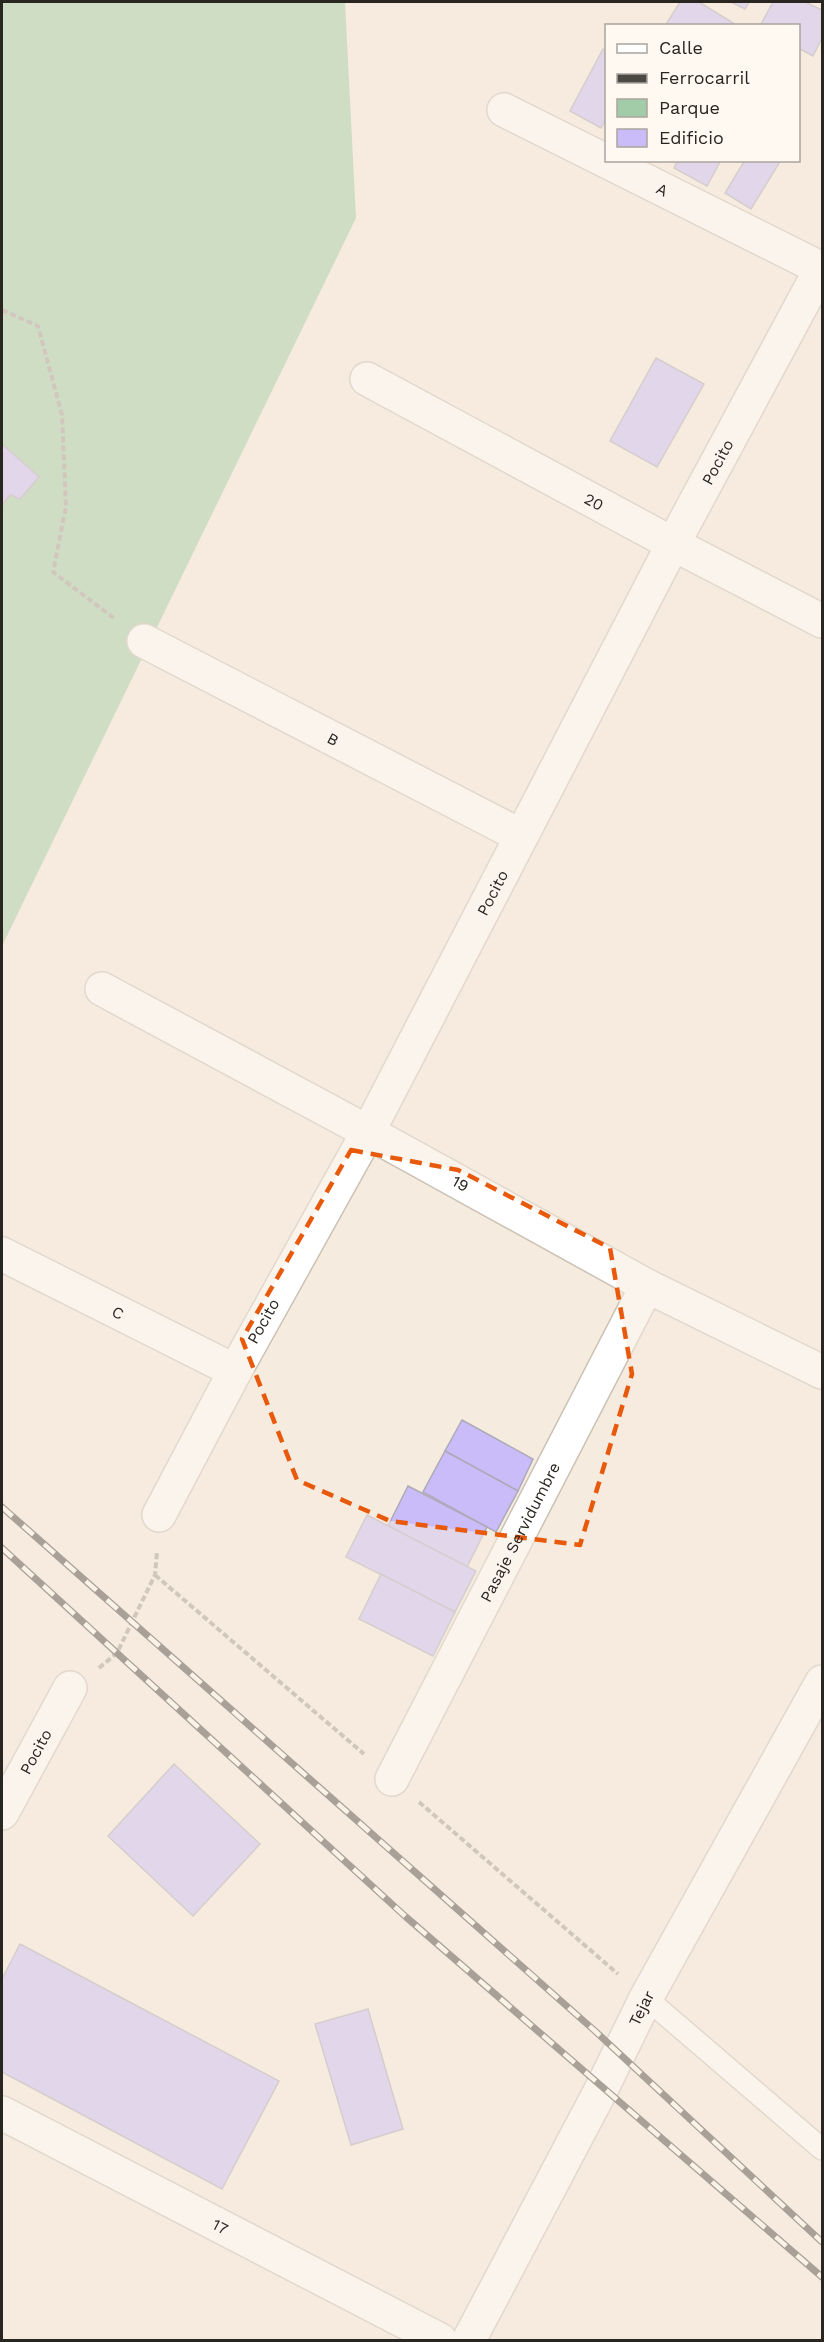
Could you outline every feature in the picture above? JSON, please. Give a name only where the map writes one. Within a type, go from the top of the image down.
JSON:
[{"type":"street","name":"A","points":[[504,110],[605,160]]},
{"type":"street","name":"A","points":[[609,162],[822,268]]},
{"type":"street","name":"Pocito","points":[[159,1515],[235,1371],[369,1132],[673,544],[822,268]]},
{"type":"street","name":"20","points":[[367,379],[673,544],[822,621]]},
{"type":"street","name":"B","points":[[144,642],[521,836]]},
{"type":"street","name":"19","points":[[102,989],[369,1132],[647,1286],[822,1372]]},
{"type":"street","name":"C","points":[[2,1254],[235,1371]]},
{"type":"street","name":"Pasaje Servidumbre","points":[[392,1779],[647,1286]]},
{"type":"street","name":"Tejar","points":[[469,2340],[603,2088],[646,1998],[822,1682]]},
{"type":"street","name":"Pocito","points":[[2,1813],[70,1688]]},
{"type":"street","name":"17","points":[[2,2113],[440,2340]]},
{"type":"lane","points":[[646,1998],[822,2149]]},
{"type":"path","points":[[2,310],[38,326],[62,415],[66,507],[53,572],[144,642]]},
{"type":"path","points":[[70,1688],[117,1653],[155,1575],[159,1515]]},
{"type":"highlighted area","points":[[351,1150],[458,1170],[610,1248],[632,1374],[580,1545],[390,1521],[297,1480],[242,1339]]},
{"type":"green space","points":[[2,2],[345,2],[356,218],[2,946]]},
{"type":"building","points":[[680,2],[699,2],[735,24],[666,24]]},
{"type":"building","points":[[731,2],[749,2],[745,9]]},
{"type":"building","points":[[773,2],[805,2],[822,10],[822,38],[813,56],[800,49],[800,24],[761,24]]},
{"type":"building","points":[[603,49],[605,50],[605,121],[601,128],[570,111]]},
{"type":"building","points":[[677,162],[720,162],[707,186],[674,168]]},
{"type":"building","points":[[744,162],[780,162],[751,209],[725,193]]},
{"type":"building","points":[[656,358],[704,384],[657,467],[610,441]]},
{"type":"building","points":[[2,444],[39,477],[20,499],[10,495],[2,505]]},
{"type":"building","points":[[462,1420],[533,1459],[518,1491],[445,1451]]},
{"type":"building","points":[[445,1451],[518,1491],[496,1532],[423,1492]]},
{"type":"building","points":[[408,1486],[487,1527],[467,1567],[388,1526]]},
{"type":"building","points":[[367,1515],[476,1571],[455,1612],[346,1557]]},
{"type":"building","points":[[381,1574],[455,1612],[433,1656],[359,1619]]},
{"type":"building","points":[[174,1764],[260,1844],[193,1916],[108,1836]]},
{"type":"building","points":[[20,1944],[279,2081],[222,2189],[2,2072],[2,1979]]},
{"type":"building","points":[[368,2009],[403,2129],[351,2145],[315,2024]]},
{"type":"railway","points":[[2,1507],[595,2031],[822,2242]]},
{"type":"railway","points":[[2,1548],[406,1917],[822,2277]]}]
